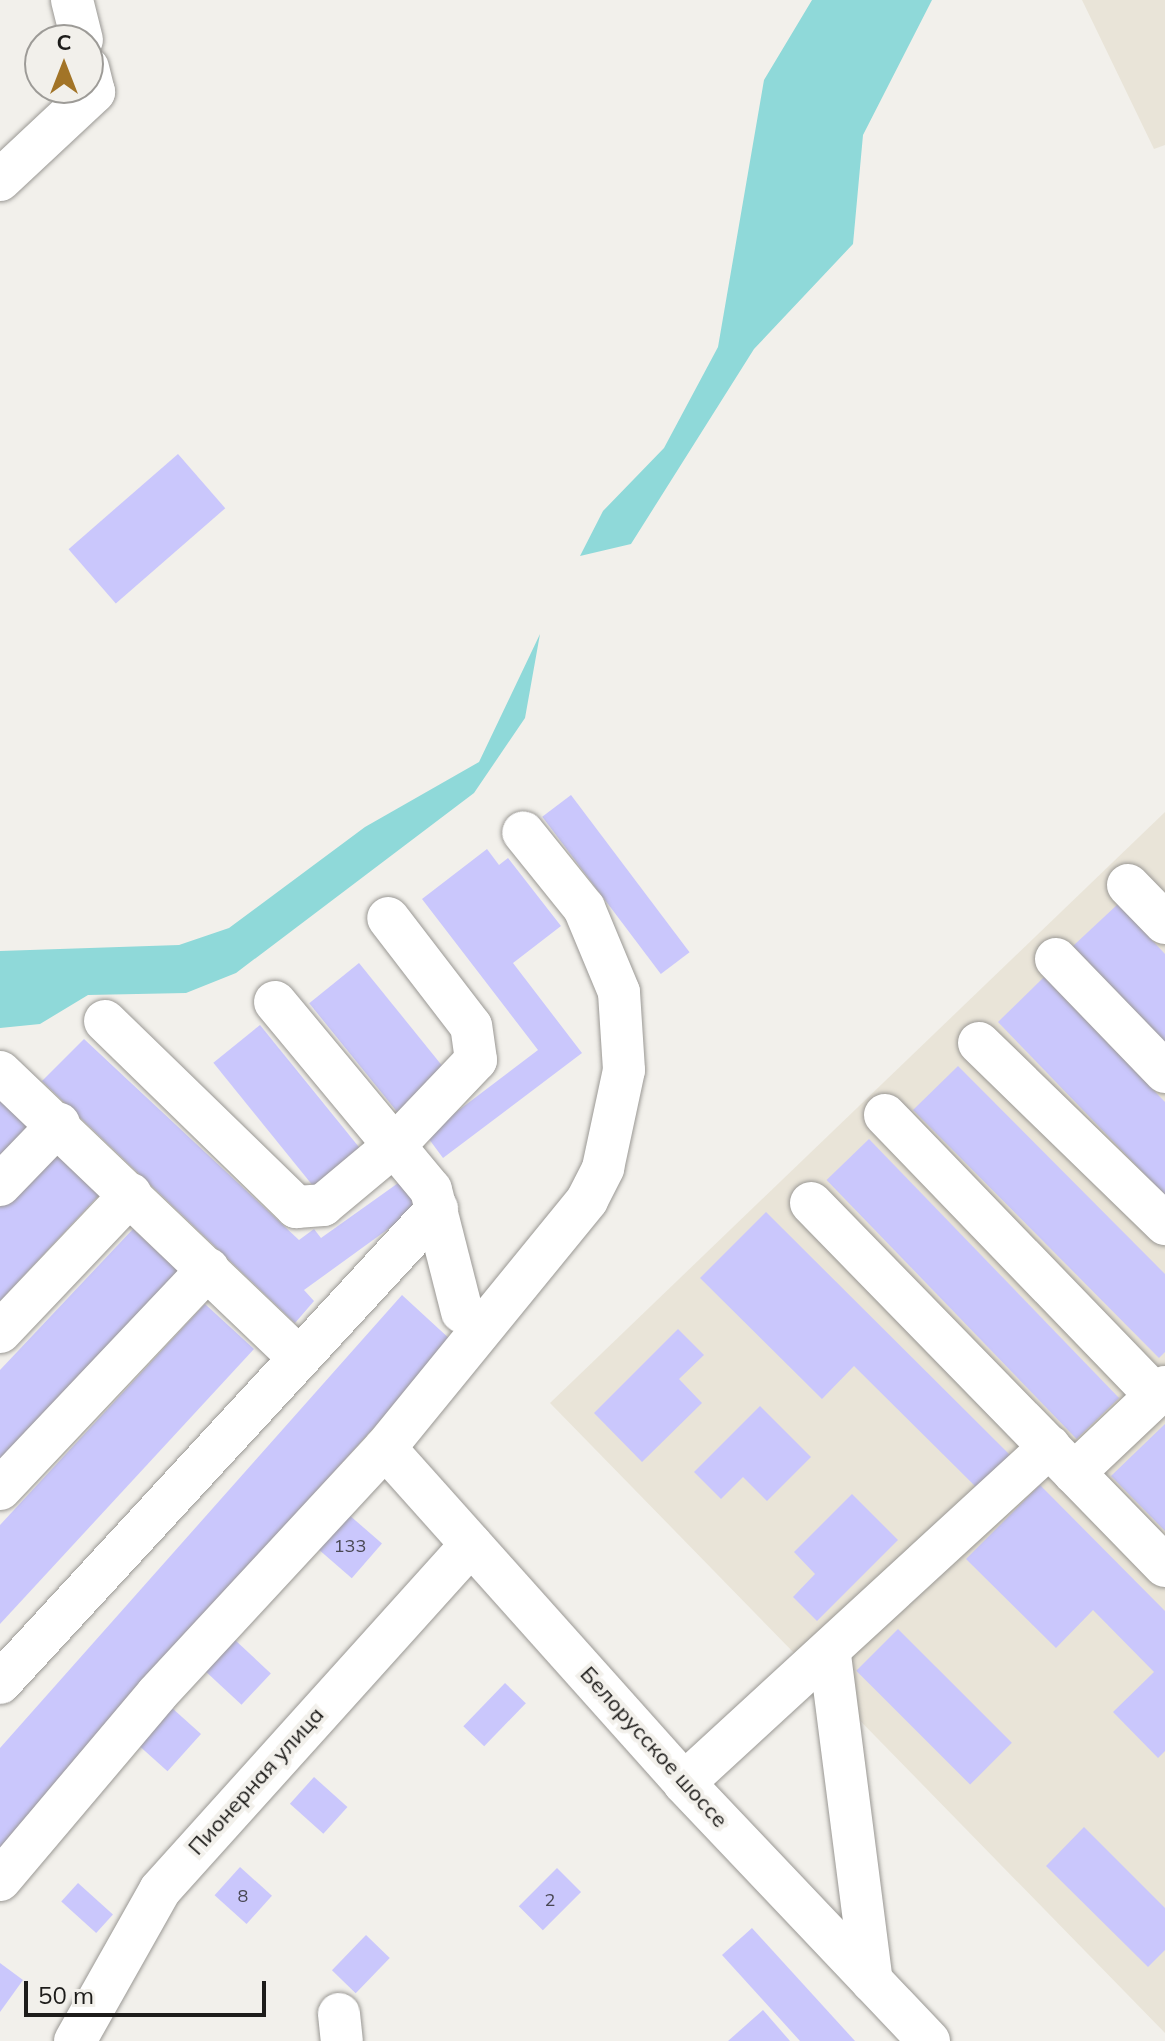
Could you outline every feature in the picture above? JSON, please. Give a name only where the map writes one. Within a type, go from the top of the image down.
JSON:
[{"type":"street","points":[[72,0],[78,24]]},
{"type":"street","points":[[0,180],[81,104]]},
{"type":"street","points":[[0,1880],[157,1694],[385,1448],[472,1321],[587,1200],[617,1120],[624,1070],[619,992],[605,946],[523,832]]},
{"type":"street","points":[[1128,885],[1165,923]]},
{"type":"street","points":[[105,1021],[296,1207],[323,1205],[396,1144],[466,1077],[477,1044],[388,918]]},
{"type":"street","points":[[1056,959],[1165,1072]]},
{"type":"street","points":[[275,1002],[396,1144],[437,1209],[472,1321]]},
{"type":"street","points":[[979,1043],[1165,1224]]},
{"type":"street","points":[[0,1072],[59,1124],[299,1358]]},
{"type":"street","points":[[684,1783],[830,1655],[1062,1460],[1160,1391],[885,1115]]},
{"type":"street","points":[[0,1185],[59,1124]]},
{"type":"street","points":[[0,1332],[131,1194]]},
{"type":"street","points":[[811,1203],[1165,1566]]},
{"type":"street","points":[[3,1669],[437,1209]]},
{"type":"street","points":[[398,1251],[472,1321]]},
{"type":"street","points":[[0,1489],[208,1269]]},
{"type":"street","name":"Белорусское шоссе","points":[[385,1448],[684,1783],[929,2041]]},
{"type":"street","name":"Пионерная улица","points":[[75,2041],[112,1986],[160,1890],[471,1544]]},
{"type":"street","points":[[830,1655],[872,1981]]},
{"type":"shaded area","points":[[1082,0],[1165,0],[1165,145],[1154,149]]},
{"type":"shaded area","points":[[1165,812],[1165,2033],[550,1403]]},
{"type":"water","points":[[812,0],[932,0],[863,135],[853,244],[754,349],[631,544],[580,556],[603,511],[664,448],[718,347],[764,80]]},
{"type":"water","points":[[540,634],[525,718],[474,793],[236,973],[186,993],[88,995],[40,1024],[0,1028],[0,951],[179,945],[229,928],[365,827],[479,762]]},
{"type":"building","points":[[178,454],[225,508],[116,603],[69,549]]},
{"type":"building","points":[[571,795],[690,952],[661,974],[542,817]]},
{"type":"building","points":[[487,849],[499,865],[508,858],[561,926],[513,963],[582,1053],[443,1158],[426,1135],[538,1050],[422,899]]},
{"type":"building","points":[[1118,904],[1165,954],[1165,1043],[1073,946]]},
{"type":"building","points":[[359,963],[449,1074],[399,1114],[309,1003]]},
{"type":"building","points":[[1044,977],[1165,1102],[1165,1195],[998,1022]]},
{"type":"building","points":[[260,1025],[361,1150],[315,1188],[213,1063]]},
{"type":"building","points":[[84,1039],[299,1240],[314,1229],[321,1238],[401,1181],[420,1206],[304,1290],[314,1301],[295,1323],[42,1081]]},
{"type":"building","points":[[958,1066],[1165,1274],[1165,1352],[1159,1358],[913,1110]]},
{"type":"building","points":[[0,1093],[37,1130],[0,1167]]},
{"type":"building","points":[[869,1139],[1119,1398],[1077,1439],[827,1180]]},
{"type":"building","points":[[53,1150],[100,1194],[0,1301],[0,1207]]},
{"type":"building","points":[[766,1212],[1011,1456],[978,1489],[854,1366],[822,1399],[700,1278]]},
{"type":"building","points":[[133,1229],[180,1273],[0,1464],[0,1370]]},
{"type":"building","points":[[402,1295],[452,1341],[108,1722],[0,1860],[0,1748]]},
{"type":"building","points":[[205,1304],[254,1349],[0,1624],[0,1525]]},
{"type":"building","points":[[678,1329],[704,1355],[679,1379],[702,1403],[642,1462],[594,1413]]},
{"type":"building","points":[[760,1406],[811,1457],[767,1501],[743,1477],[721,1499],[694,1472]]},
{"type":"building","points":[[1165,1424],[1165,1531],[1111,1476]]},
{"type":"building","points":[[1040,1485],[1165,1611],[1165,1751],[1158,1758],[1113,1712],[1154,1672],[1093,1610],[1056,1648],[966,1559]]},
{"type":"building","points":[[852,1494],[898,1540],[817,1621],[793,1597],[815,1574],[794,1552]]},
{"type":"building","points":[[348,1514],[382,1544],[352,1578],[318,1549]]},
{"type":"building","points":[[898,1629],[1012,1743],[970,1785],[856,1671]]},
{"type":"building","points":[[235,1640],[271,1673],[242,1705],[206,1671]]},
{"type":"building","points":[[505,1683],[526,1703],[484,1746],[463,1726]]},
{"type":"building","points":[[172,1708],[201,1734],[168,1771],[139,1745]]},
{"type":"building","points":[[314,1777],[347,1807],[323,1834],[290,1804]]},
{"type":"building","points":[[1084,1827],[1165,1908],[1165,1950],[1148,1967],[1046,1866]]},
{"type":"building","points":[[240,1867],[272,1896],[247,1924],[215,1895]]},
{"type":"building","points":[[557,1868],[581,1892],[543,1930],[519,1906]]},
{"type":"building","points":[[78,1883],[113,1914],[96,1933],[61,1902]]},
{"type":"building","points":[[752,1928],[855,2041],[800,2041],[722,1955]]},
{"type":"building","points":[[366,1935],[390,1958],[356,1993],[332,1970]]},
{"type":"building","points":[[0,1963],[23,1980],[0,2012]]},
{"type":"building","points":[[763,2010],[790,2041],[728,2041]]}]
